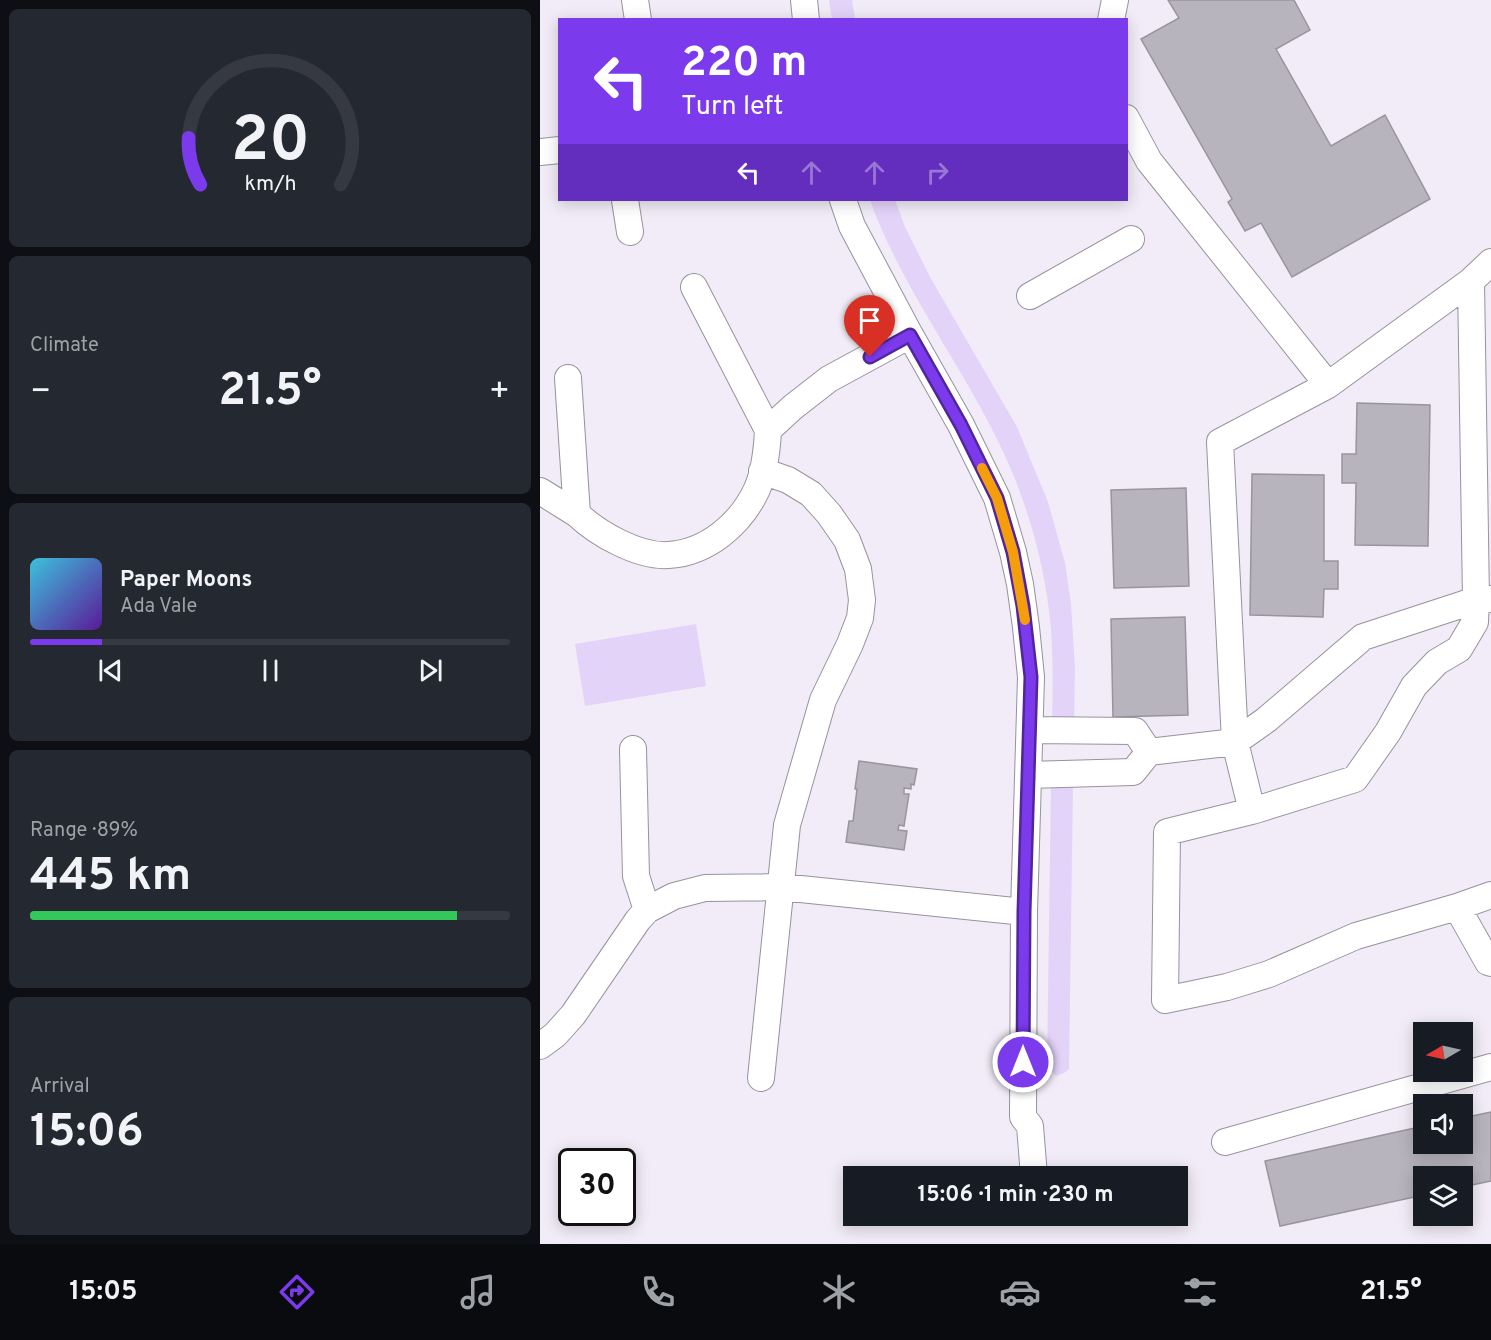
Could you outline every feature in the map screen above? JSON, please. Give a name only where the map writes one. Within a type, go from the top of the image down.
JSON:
[{"type":"street","points":[[635,0],[638,18]]},
{"type":"street","points":[[804,0],[806,18]]},
{"type":"street","points":[[1111,18],[1115,0]]},
{"type":"street","points":[[1128,122],[1149,161],[1328,385]]},
{"type":"street","points":[[540,152],[558,150]]},
{"type":"street","points":[[624,201],[630,232]]},
{"type":"street","points":[[843,201],[852,226],[961,425],[997,498],[1020,584],[1031,677],[1024,912],[1023,1116],[1030,1126],[1033,1166]]},
{"type":"street","points":[[1030,296],[1131,239]]},
{"type":"street","points":[[1252,811],[1235,742],[1220,442],[1328,385],[1471,281],[1491,262]]},
{"type":"street","points":[[1471,281],[1483,600],[1474,622],[1459,649],[1437,662],[1414,686],[1388,732],[1355,779],[1252,811],[1167,832],[1165,1000],[1258,978],[1356,936],[1491,895]]},
{"type":"street","points":[[540,491],[577,514],[603,535],[644,552],[666,556],[684,553],[710,543],[725,532],[744,512],[757,488],[762,471],[768,430],[694,287]]},
{"type":"street","points":[[768,430],[829,379],[910,335]]},
{"type":"street","points":[[568,378],[577,514]]},
{"type":"street","points":[[761,1078],[787,825],[823,700],[850,644],[860,618],[862,600],[858,569],[847,540],[829,514],[811,495],[788,480],[762,471]]},
{"type":"street","points":[[1029,775],[1133,772],[1149,752],[1235,742],[1266,720],[1363,637],[1483,600]]},
{"type":"street","points":[[1030,730],[1135,731],[1149,752]]},
{"type":"street","points":[[633,749],[636,876],[647,910]]},
{"type":"street","points":[[540,1046],[555,1035],[573,1015],[647,910],[675,896],[705,888],[781,887],[1024,912]]},
{"type":"street","points":[[1456,907],[1488,962],[1491,963]]},
{"type":"street","points":[[1226,1142],[1491,1067]]},
{"type":"shaded area","points":[[829,0],[852,0],[855,18],[832,18]]},
{"type":"shaded area","points":[[870,201],[895,201],[905,227],[930,277],[1017,427],[1048,502],[1065,563],[1071,604],[1075,669],[1074,723],[1052,720],[1053,675],[1049,607],[1036,542],[1015,478],[973,393],[917,299],[884,234]]},
{"type":"shaded area","points":[[696,624],[706,686],[585,706],[575,644]]},
{"type":"shaded area","points":[[1073,783],[1069,1069],[1056,1076],[1047,1066],[1051,784]]},
{"type":"building","points":[[1168,0],[1294,0],[1310,30],[1276,49],[1331,146],[1385,115],[1430,199],[1292,277],[1261,223],[1245,231],[1228,202],[1232,199],[1141,39],[1179,18]]},
{"type":"building","points":[[1357,403],[1430,405],[1428,546],[1355,545],[1356,483],[1342,483],[1342,454],[1356,454]]},
{"type":"building","points":[[1252,474],[1324,475],[1324,561],[1338,561],[1338,589],[1324,589],[1323,617],[1250,615]]},
{"type":"building","points":[[1186,488],[1189,586],[1114,588],[1111,490]]},
{"type":"building","points":[[1185,617],[1188,715],[1113,717],[1111,619]]},
{"type":"building","points":[[859,761],[917,769],[914,785],[911,784],[911,789],[904,788],[904,794],[909,794],[904,826],[899,825],[898,830],[907,831],[904,850],[846,842],[849,821],[853,821]]},
{"type":"building","points":[[1491,1112],[1491,1181],[1473,1185],[1473,1166],[1413,1166],[1413,1197],[1280,1226],[1265,1161],[1413,1128],[1413,1154],[1473,1154],[1473,1116]]},
{"type":"slow traffic","points":[[982,468],[997,498],[1013,552],[1025,620]]},
{"type":"route","points":[[870,357],[910,335],[961,425],[997,498],[1020,584],[1031,677],[1024,912],[1023,1062]]}]
